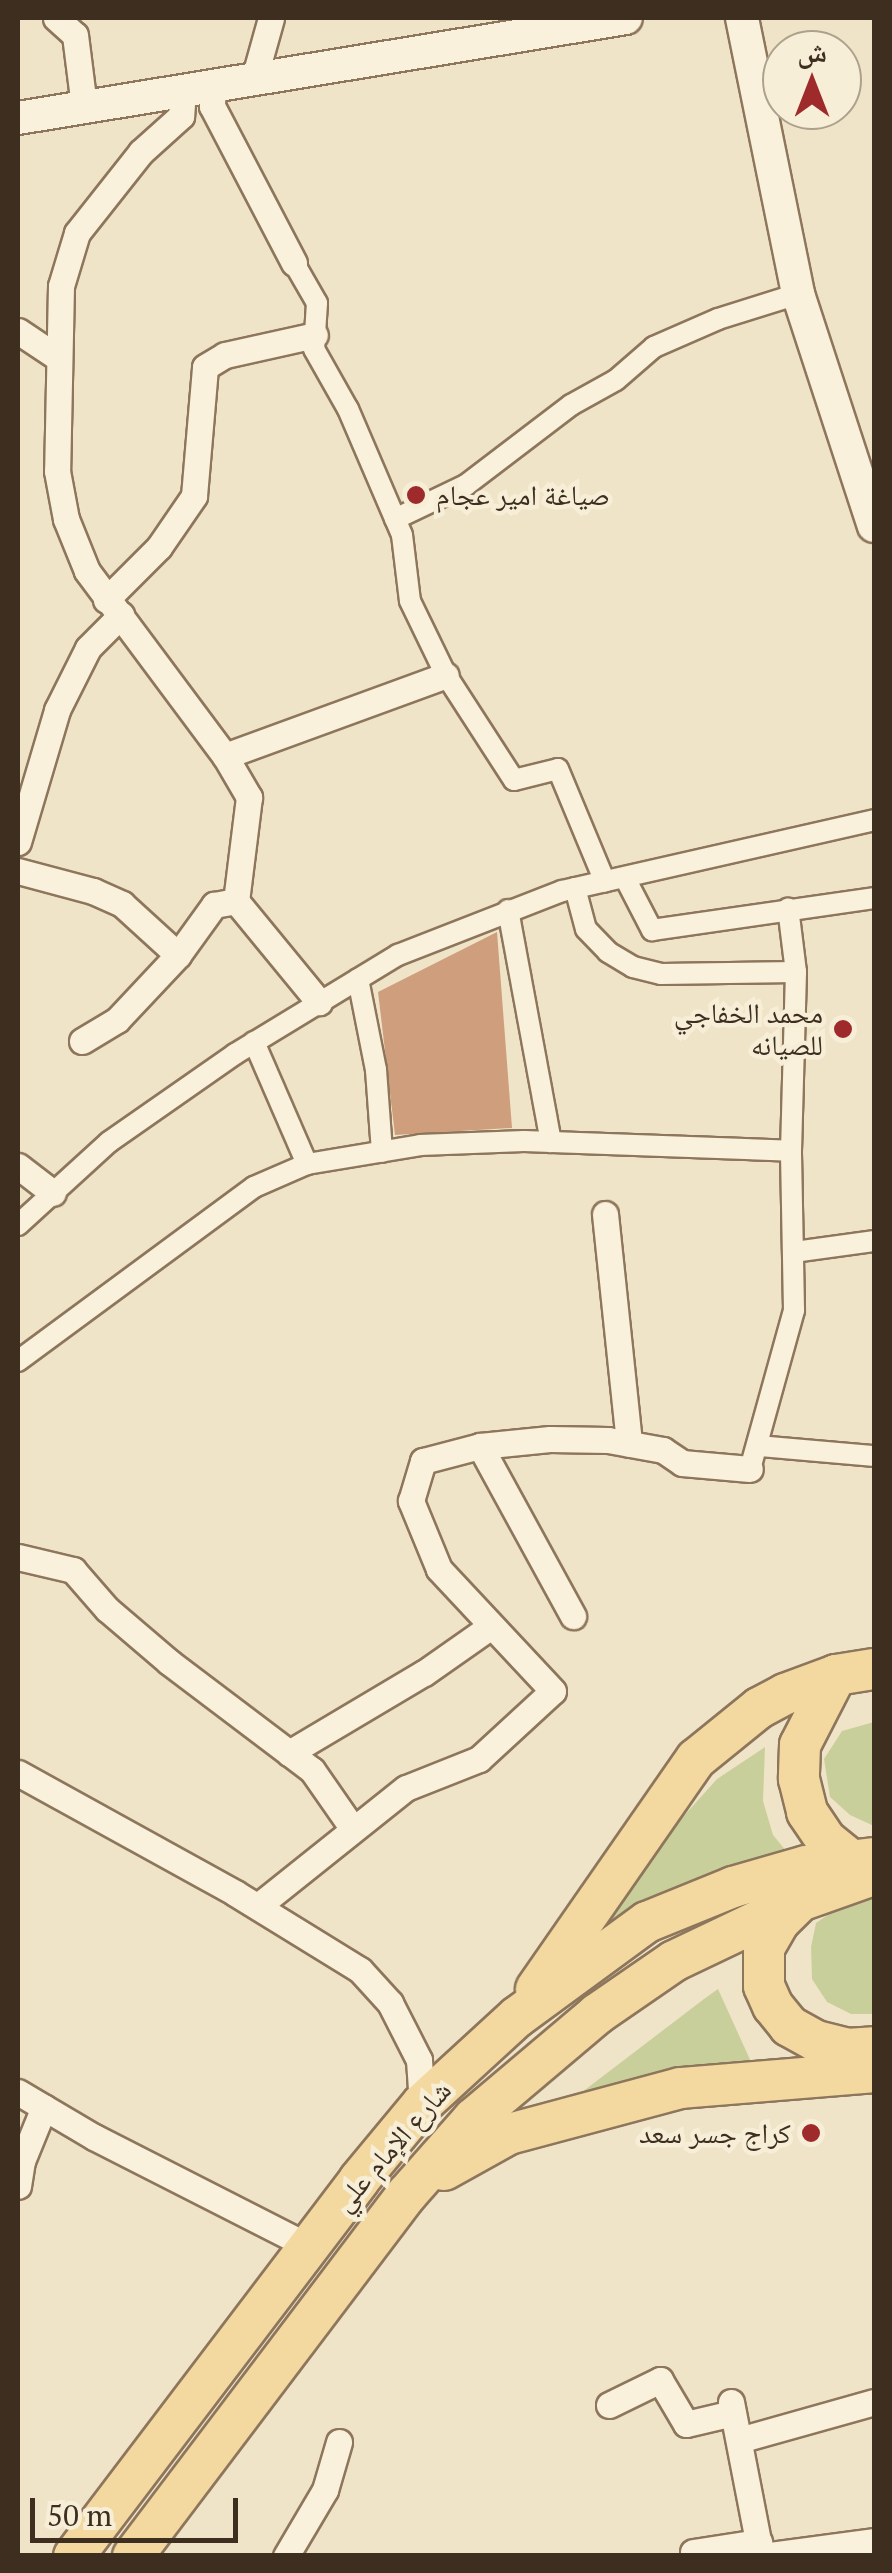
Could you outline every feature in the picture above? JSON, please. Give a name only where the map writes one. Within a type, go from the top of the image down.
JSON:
[{"type":"main road","points":[[856,1672],[800,1745],[799,1779],[808,1812],[826,1840],[867,1864]]},
{"type":"main road","points":[[517,2017],[696,1758],[760,1708],[804,1685],[856,1672]]},
{"type":"main road","name":"شارع الإمام علي","points":[[134,2556],[401,2202],[474,2118],[597,2014],[674,1961],[800,1902],[867,1864]]},
{"type":"main road","name":"شارع الإمام علي","points":[[74,2556],[358,2180],[422,2104],[517,2017],[647,1922],[733,1887],[806,1866],[867,1864]]},
{"type":"main road","points":[[800,1902],[778,1922],[764,1948],[764,1986],[773,2006],[789,2026],[816,2041],[846,2049],[874,2047]]},
{"type":"main road","points":[[358,2180],[401,2202],[509,2134],[586,2110],[681,2088],[874,2072]]},
{"type":"street","points":[[56,18],[75,35],[84,106]]},
{"type":"street","points":[[254,79],[272,18]]},
{"type":"street","points":[[18,118],[626,18]]},
{"type":"street","points":[[742,18],[798,294],[874,526]]},
{"type":"street","points":[[198,88],[212,106],[317,303],[314,349],[348,409],[402,535],[410,602],[446,675],[514,780],[558,769],[615,880],[652,930],[874,898]]},
{"type":"street","points":[[198,88],[181,116],[141,152],[77,233],[61,286],[57,470],[66,520],[87,570],[225,756],[249,797],[236,901],[319,1002]]},
{"type":"street","points":[[395,520],[466,485],[571,404],[616,380],[654,346],[718,319],[798,294]]},
{"type":"street","points":[[18,332],[57,357]]},
{"type":"street","points":[[18,842],[57,710],[88,648],[194,496],[205,367],[225,355],[315,335]]},
{"type":"street","points":[[225,756],[446,675]]},
{"type":"street","points":[[18,1225],[109,1142],[254,1042],[398,956],[508,910],[575,888],[874,820]]},
{"type":"street","points":[[18,871],[93,891],[122,904],[178,955]]},
{"type":"street","points":[[575,888],[586,929],[608,952],[633,966],[661,974],[796,972]]},
{"type":"street","points":[[82,1041],[118,1020],[178,955],[214,905],[236,901]]},
{"type":"street","points":[[754,1458],[794,1310],[791,1151],[796,972],[788,908]]},
{"type":"street","points":[[508,910],[551,1142]]},
{"type":"street","points":[[358,980],[376,1070],[382,1152]]},
{"type":"street","points":[[254,1042],[307,1164]]},
{"type":"street","points":[[18,1360],[254,1187],[307,1164],[420,1146],[551,1142],[791,1151]]},
{"type":"street","points":[[18,1166],[52,1193]]},
{"type":"street","points":[[605,1214],[628,1444]]},
{"type":"street","points":[[794,1252],[874,1242]]},
{"type":"street","points":[[258,1906],[406,1788],[479,1758],[553,1691],[438,1568],[411,1501],[423,1461],[480,1446],[550,1438],[662,1450],[682,1463],[874,1456]]},
{"type":"street","points":[[480,1446],[573,1616]]},
{"type":"street","points":[[18,1557],[73,1570],[107,1609],[168,1662],[312,1770],[353,1828]]},
{"type":"street","points":[[288,1752],[424,1673],[491,1626]]},
{"type":"street","points":[[18,1773],[258,1906],[360,1970],[390,2003],[419,2060],[422,2104]]},
{"type":"street","points":[[18,2092],[308,2246]]},
{"type":"street","points":[[18,2186],[22,2162],[44,2108]]},
{"type":"street","points":[[609,2405],[660,2380],[686,2424],[732,2407],[761,2551]]},
{"type":"street","points":[[739,2440],[874,2402]]},
{"type":"street","points":[[290,2554],[324,2490],[339,2442]]},
{"type":"street","points":[[693,2552],[761,2551],[874,2541]]},
{"type":"green space","points":[[874,1722],[874,1826],[850,1815],[830,1797],[824,1759],[842,1731]]},
{"type":"green space","points":[[765,1747],[763,1801],[773,1835],[787,1852],[590,1939],[655,1848],[717,1779]]},
{"type":"green space","points":[[874,1892],[874,2014],[851,2014],[827,2002],[812,1979],[811,1947],[816,1923],[857,1895]]},
{"type":"green space","points":[[718,1989],[752,2064],[573,2099],[704,1999]]},
{"type":"building","points":[[497,932],[512,1128],[395,1135],[378,992]]},
{"type":"place","name":"صياغة امير عجام","points":[[416,495]]},
{"type":"place","name":"محمد الخفاجي للصيانه","points":[[843,1029]]},
{"type":"place","name":"كراج جسر سعد","points":[[811,2133]]}]
